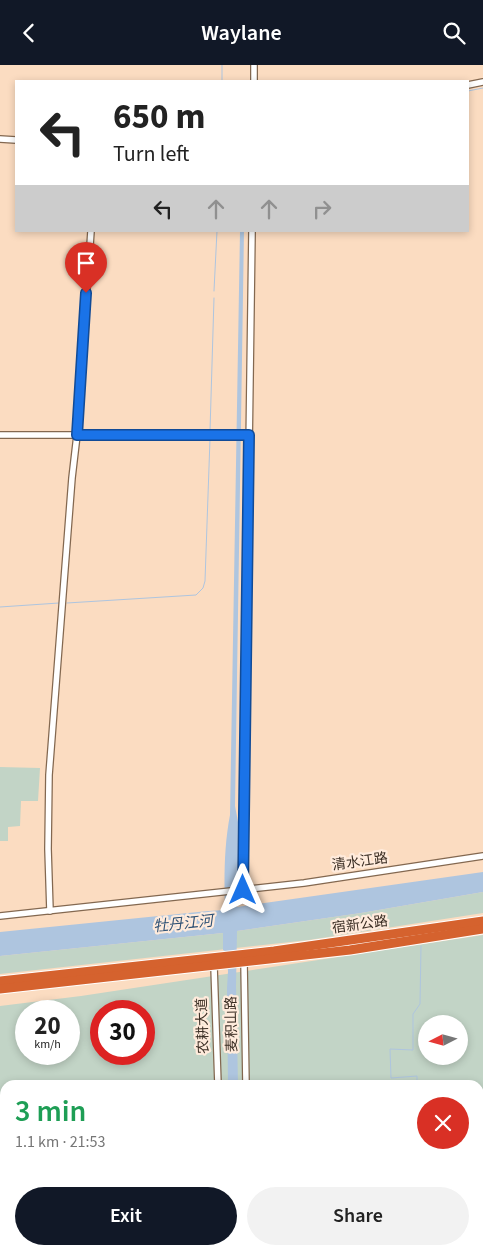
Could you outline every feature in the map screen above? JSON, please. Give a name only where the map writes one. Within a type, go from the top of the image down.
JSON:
[{"type":"highway","name":"宿新公路","points":[[242,960],[483,921]]},
{"type":"highway","name":"宿新公路","points":[[242,960],[350,950],[483,929]]},
{"type":"highway","points":[[0,989],[242,960]]},
{"type":"highway","points":[[0,981],[218,963]]},
{"type":"street","points":[[254,65],[254,80]]},
{"type":"street","points":[[469,85],[483,83]]},
{"type":"street","points":[[0,139],[15,140]]},
{"type":"street","points":[[0,916],[50,911],[48,849],[49,775],[77,435],[91,232]]},
{"type":"street","points":[[241,890],[247,435],[252,232]]},
{"type":"street","points":[[0,435],[247,435]]},
{"type":"street","name":"清水江路","points":[[50,911],[241,890],[483,856]]},
{"type":"street","name":"麦积山路","points":[[242,960],[246,1080]]},
{"type":"street","name":"农耕大道","points":[[218,963],[218,1080]]},
{"type":"green space","points":[[0,767],[40,768],[38,801],[21,801],[20,826],[8,827],[8,841],[0,841]]},
{"type":"green space","points":[[483,892],[483,913],[309,940],[0,974],[0,956],[223,933],[361,913]]},
{"type":"green space","points":[[483,935],[483,1080],[0,1080],[0,1006],[15,1004],[15,1065],[80,1065],[80,1000],[49,1000]]},
{"type":"water","name":"牡丹江河","points":[[240,232],[244,232],[235,806],[238,822],[237,907],[483,872],[483,892],[361,913],[237,931],[238,1080],[228,1080],[228,972],[227,952],[223,950],[223,933],[0,956],[0,932],[225,910],[225,863],[230,815]]},
{"type":"waterway","points":[[222,65],[222,80]]},
{"type":"waterway","points":[[469,91],[483,88]]},
{"type":"waterway","points":[[214,291],[217,232]]},
{"type":"waterway","points":[[210,431],[214,298]]},
{"type":"waterway","points":[[67,603],[196,595],[203,588],[205,581],[210,439]]},
{"type":"waterway","points":[[0,607],[59,603]]},
{"type":"waterway","points":[[417,1080],[417,1076],[391,1078],[390,1049],[413,1050],[413,1014],[420,1004],[421,946]]},
{"type":"route","points":[[86,293],[77,435],[249,435],[243,890]]}]
